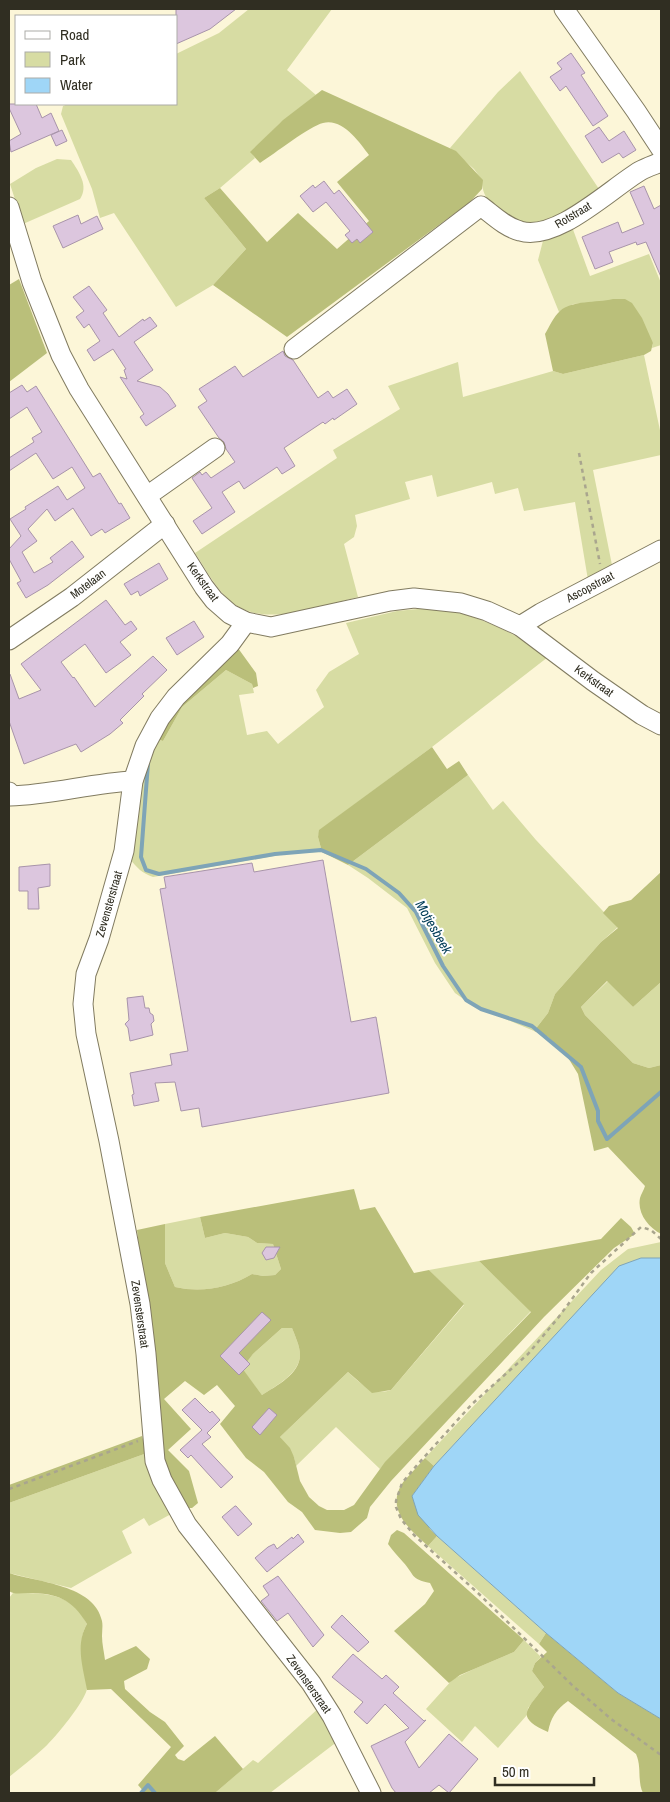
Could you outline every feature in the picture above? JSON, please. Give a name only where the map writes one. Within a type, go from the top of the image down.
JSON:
[{"type":"street","points":[[564,9],[661,149]]},
{"type":"street","name":"Rotstraat","points":[[294,349],[481,206],[505,225],[521,232],[545,231],[561,225],[641,170],[661,162]]},
{"type":"street","name":"Kerkstraat","points":[[9,207],[32,282],[61,355],[79,389],[204,587],[214,600],[230,614],[246,622],[271,628],[390,601],[414,598],[462,603],[520,626],[592,681],[642,715],[661,725]]},
{"type":"street","points":[[147,496],[215,448]]},
{"type":"street","name":"Motelaan","points":[[9,640],[72,596],[165,524]]},
{"type":"street","name":"Ascopstraat","points":[[520,626],[661,550]]},
{"type":"street","name":"Zevensterstraat","points":[[246,622],[230,644],[176,697],[160,718],[145,746],[133,780],[124,851],[99,939],[86,974],[83,1004],[86,1034],[113,1159],[140,1304],[155,1461],[162,1480],[187,1525],[311,1683],[332,1716],[371,1793]]},
{"type":"street","points":[[9,794],[29,795],[133,780]]},
{"type":"path","points":[[579,452],[600,563],[606,579]]},
{"type":"path","points":[[661,1239],[651,1230],[641,1226],[591,1273],[558,1318],[528,1354],[472,1404],[418,1464],[402,1484],[396,1501],[398,1513],[414,1535],[479,1594],[584,1697],[661,1755]]},
{"type":"path","points":[[9,1489],[153,1435]]},
{"type":"green space","points":[[249,9],[332,9],[287,70],[316,95],[280,123],[251,152],[255,158],[220,188],[204,198],[246,249],[213,285],[176,307],[114,213],[100,218],[92,189],[61,114],[63,106],[66,105],[178,105],[178,53],[219,33]]},
{"type":"green space","points":[[520,71],[599,189],[562,218],[522,226],[495,208],[485,196],[482,180],[474,169],[450,148],[498,92]]},
{"type":"green space","points":[[322,90],[456,151],[483,180],[482,189],[470,202],[287,337],[213,285],[246,249],[204,198],[220,188],[267,242],[298,213],[337,249],[369,221],[337,182],[369,155],[350,132],[344,128],[330,122],[317,125],[260,163],[250,152],[283,120]]},
{"type":"green space","points":[[57,159],[71,160],[82,179],[83,194],[80,199],[23,224],[10,184],[36,168]]},
{"type":"green space","points":[[571,224],[590,276],[649,254],[661,283],[661,345],[652,348],[653,343],[601,302],[573,304],[559,312],[538,260],[544,237]]},
{"type":"green space","points":[[19,279],[47,353],[9,382],[9,285]]},
{"type":"green space","points":[[625,299],[632,303],[642,318],[653,343],[651,351],[644,355],[563,374],[553,371],[545,334],[558,313],[571,305]]},
{"type":"green space","points":[[644,355],[661,435],[661,455],[593,470],[613,570],[588,580],[575,502],[524,511],[518,488],[495,494],[492,482],[437,497],[432,475],[405,482],[410,499],[355,515],[357,526],[354,537],[344,544],[358,597],[309,610],[274,615],[242,609],[224,595],[195,553],[337,458],[333,450],[400,409],[388,386],[458,362],[463,397],[553,371],[563,374]]},
{"type":"green space","points":[[428,608],[474,617],[507,632],[548,657],[432,747],[320,830],[318,837],[322,852],[291,853],[153,877],[135,865],[130,859],[142,777],[153,738],[163,741],[182,707],[226,670],[252,684],[254,693],[239,695],[247,735],[267,731],[278,744],[324,707],[316,690],[329,672],[359,654],[346,623],[397,611]]},
{"type":"green space","points":[[235,644],[256,673],[258,686],[253,688],[252,684],[226,670],[182,707],[163,741],[153,738],[168,711]]},
{"type":"green space","points":[[432,747],[447,769],[459,761],[468,775],[348,865],[322,852],[318,837],[319,830]]},
{"type":"green space","points":[[468,775],[493,810],[503,801],[536,840],[618,927],[601,942],[555,994],[548,1013],[534,1031],[472,1005],[455,993],[435,963],[407,908],[348,865]]},
{"type":"green space","points":[[661,872],[661,982],[633,1007],[607,981],[581,1007],[585,1015],[633,1063],[649,1068],[661,1065],[661,1234],[644,1219],[640,1209],[640,1198],[645,1186],[608,1147],[594,1151],[578,1074],[567,1056],[548,1037],[534,1031],[548,1013],[555,994],[601,942],[618,928],[603,913],[609,906],[631,900]]},
{"type":"green space","points":[[608,981],[633,1007],[661,982],[661,1065],[649,1068],[633,1063],[585,1015],[581,1007]]},
{"type":"green space","points":[[354,1189],[360,1210],[375,1207],[414,1273],[429,1270],[464,1304],[391,1390],[372,1393],[348,1372],[280,1437],[290,1448],[300,1481],[309,1497],[327,1510],[344,1510],[354,1505],[385,1462],[531,1312],[479,1261],[601,1239],[621,1218],[631,1227],[635,1234],[614,1248],[544,1317],[391,1481],[370,1507],[367,1518],[351,1532],[340,1533],[315,1530],[302,1512],[288,1502],[264,1472],[246,1458],[220,1424],[235,1406],[217,1385],[204,1395],[185,1381],[164,1399],[191,1429],[168,1450],[189,1471],[198,1503],[192,1508],[183,1508],[170,1478],[162,1450],[137,1230],[165,1224],[165,1263],[175,1287],[185,1289],[215,1288],[234,1283],[252,1274],[263,1276],[275,1275],[281,1269],[273,1244],[257,1243],[248,1237],[225,1233],[205,1238],[200,1217]],"holes":[[[282,1328],[292,1328],[299,1348],[299,1362],[292,1374],[262,1395],[242,1368],[253,1354]]]},
{"type":"green space","points":[[200,1217],[205,1238],[225,1233],[248,1237],[257,1243],[273,1244],[281,1269],[275,1275],[263,1276],[252,1274],[234,1283],[215,1288],[185,1289],[175,1287],[165,1263],[165,1224]]},
{"type":"green space","points":[[661,1242],[661,1258],[641,1258],[619,1267],[434,1466],[425,1458],[601,1270],[628,1249]]},
{"type":"green space","points":[[479,1261],[531,1311],[380,1469],[336,1427],[296,1466],[294,1457],[280,1437],[348,1372],[362,1384],[373,1390],[391,1390],[464,1305],[429,1270]]},
{"type":"green space","points":[[282,1328],[292,1328],[299,1348],[299,1362],[292,1373],[262,1395],[241,1368],[253,1354]]},
{"type":"green space","points":[[142,1436],[147,1453],[9,1503],[9,1485]]},
{"type":"green space","points":[[147,1453],[173,1513],[149,1526],[144,1518],[122,1531],[132,1553],[71,1588],[9,1573],[9,1503]]},
{"type":"green space","points":[[425,1458],[434,1466],[412,1496],[430,1529],[437,1536],[428,1546],[401,1517],[397,1500],[404,1481]]},
{"type":"green space","points":[[397,1530],[404,1533],[524,1640],[514,1652],[460,1675],[449,1683],[394,1631],[425,1604],[434,1591],[430,1583],[419,1580],[414,1576],[388,1544],[391,1535]]},
{"type":"green space","points":[[437,1536],[546,1633],[539,1644],[428,1546]]},
{"type":"green space","points":[[9,1573],[63,1587],[77,1592],[88,1600],[97,1609],[102,1621],[105,1660],[136,1646],[150,1659],[147,1669],[124,1681],[125,1689],[150,1712],[165,1722],[184,1746],[175,1755],[178,1759],[184,1761],[215,1736],[243,1769],[215,1793],[145,1793],[138,1785],[171,1747],[111,1689],[87,1690],[82,1665],[81,1640],[87,1624],[76,1609],[63,1599],[55,1596],[38,1593],[18,1594],[9,1591]]},
{"type":"green space","points":[[13,1593],[55,1596],[70,1603],[78,1610],[87,1624],[82,1639],[82,1655],[87,1688],[82,1701],[49,1743],[9,1777],[9,1598]]},
{"type":"green space","points":[[546,1633],[618,1693],[661,1719],[661,1793],[643,1793],[636,1754],[568,1701],[555,1714],[548,1732],[531,1722],[527,1717],[532,1702],[544,1687],[532,1671],[535,1663],[547,1652],[539,1644]]},
{"type":"green space","points":[[524,1640],[541,1657],[535,1663],[532,1671],[544,1687],[528,1708],[527,1715],[498,1748],[475,1726],[462,1742],[426,1709],[453,1679],[514,1652]]},
{"type":"green space","points":[[320,1707],[338,1741],[270,1793],[215,1793],[253,1760],[258,1763]]},
{"type":"water","points":[[641,1258],[661,1258],[661,1719],[618,1693],[546,1633],[437,1536],[418,1515],[412,1496],[434,1466],[619,1266]]},
{"type":"building","points":[[176,9],[236,9],[210,29],[178,43],[178,15],[176,15]]},
{"type":"building","points":[[571,53],[585,73],[581,75],[608,116],[593,126],[566,86],[560,91],[550,77],[562,69],[557,63]]},
{"type":"building","points":[[9,104],[36,105],[42,118],[51,113],[59,131],[11,152],[9,141],[21,134]]},
{"type":"building","points":[[599,127],[609,141],[624,131],[636,150],[623,158],[619,153],[602,163],[585,136]]},
{"type":"building","points":[[62,130],[67,141],[56,146],[51,135]]},
{"type":"building","points":[[324,181],[334,194],[339,190],[373,232],[360,243],[357,239],[352,243],[345,235],[350,231],[326,202],[313,212],[300,196],[313,185],[315,188]]},
{"type":"building","points":[[644,186],[654,209],[661,205],[661,277],[646,242],[637,245],[636,242],[609,252],[613,262],[595,269],[582,237],[618,222],[622,233],[644,224],[630,192]]},
{"type":"building","points":[[78,215],[81,224],[97,216],[103,229],[63,248],[53,226]]},
{"type":"building","points":[[89,286],[107,310],[103,313],[119,337],[143,319],[144,321],[150,317],[157,326],[134,342],[153,370],[137,381],[160,387],[168,394],[176,406],[146,426],[140,417],[144,414],[120,377],[127,379],[124,370],[126,369],[113,349],[94,361],[87,350],[100,341],[89,324],[84,328],[76,317],[84,311],[73,297]]},
{"type":"building","points":[[283,351],[285,356],[293,360],[318,398],[328,391],[333,398],[347,389],[357,404],[334,420],[333,418],[325,424],[323,422],[284,448],[295,466],[282,474],[277,467],[244,489],[239,481],[222,492],[235,512],[202,534],[193,521],[212,508],[192,478],[200,472],[202,475],[206,472],[211,478],[235,462],[226,449],[224,442],[219,438],[198,407],[207,401],[199,389],[235,366],[243,377]]},
{"type":"building","points":[[22,385],[27,392],[36,386],[93,477],[100,473],[130,518],[105,533],[102,529],[91,536],[73,508],[55,521],[47,509],[28,529],[37,541],[22,552],[34,573],[53,562],[50,558],[72,541],[84,557],[48,585],[26,598],[17,583],[21,581],[9,559],[9,549],[21,536],[10,519],[58,486],[67,500],[85,488],[72,467],[53,479],[36,453],[9,471],[9,458],[34,442],[32,438],[42,432],[27,407],[9,419],[9,393]]},
{"type":"building","points":[[159,563],[168,579],[140,596],[138,591],[131,595],[124,584]]},
{"type":"building","points":[[106,600],[125,625],[131,621],[137,629],[120,642],[131,655],[106,673],[85,644],[61,662],[95,707],[153,656],[167,670],[142,694],[144,696],[120,720],[123,723],[110,734],[81,752],[76,744],[24,764],[9,721],[9,674],[19,699],[41,690],[21,664]]},
{"type":"building","points":[[194,621],[204,637],[177,655],[166,638]]},
{"type":"building","points":[[323,860],[351,1022],[376,1017],[389,1093],[202,1127],[199,1108],[181,1111],[175,1082],[155,1083],[159,1101],[134,1106],[130,1073],[172,1065],[170,1054],[188,1051],[160,889],[166,888],[164,877],[252,863],[254,872]]},
{"type":"building","points":[[50,864],[50,886],[38,888],[39,909],[28,909],[28,891],[19,891],[19,867]]},
{"type":"building","points":[[143,996],[145,1008],[149,1008],[150,1013],[153,1015],[154,1021],[151,1024],[153,1035],[130,1041],[128,1028],[125,1024],[129,1020],[127,998]]},
{"type":"building","points":[[266,1247],[280,1247],[274,1258],[266,1260],[262,1253]]},
{"type":"building","points":[[262,1312],[271,1320],[239,1353],[250,1364],[239,1375],[220,1356]]},
{"type":"building","points":[[195,1398],[220,1420],[207,1433],[211,1437],[202,1444],[233,1477],[221,1488],[191,1455],[188,1458],[180,1450],[202,1430],[182,1410]]},
{"type":"building","points":[[269,1408],[277,1415],[260,1435],[252,1427]]},
{"type":"building","points":[[235,1506],[252,1524],[238,1536],[222,1517]]},
{"type":"building","points":[[298,1534],[304,1542],[267,1572],[255,1558],[268,1547],[274,1544],[277,1549]]},
{"type":"building","points":[[278,1576],[324,1635],[313,1647],[288,1613],[277,1621],[261,1601],[269,1595],[263,1586]]},
{"type":"building","points":[[342,1615],[369,1642],[358,1652],[331,1627]]},
{"type":"building","points":[[353,1654],[382,1679],[386,1675],[399,1687],[393,1693],[424,1721],[426,1720],[405,1742],[419,1768],[449,1734],[478,1759],[449,1793],[439,1785],[429,1793],[396,1793],[392,1788],[371,1746],[409,1728],[385,1704],[367,1724],[354,1712],[363,1702],[332,1677]]},
{"type":"waterway","name":"Motjesbeek","points":[[148,763],[141,857],[146,870],[159,874],[275,854],[321,850],[366,869],[399,893],[416,912],[443,966],[466,1000],[481,1009],[532,1026],[581,1067],[598,1111],[598,1121],[607,1139],[661,1092]]},
{"type":"waterway","points":[[141,1793],[148,1785],[155,1793]]}]
